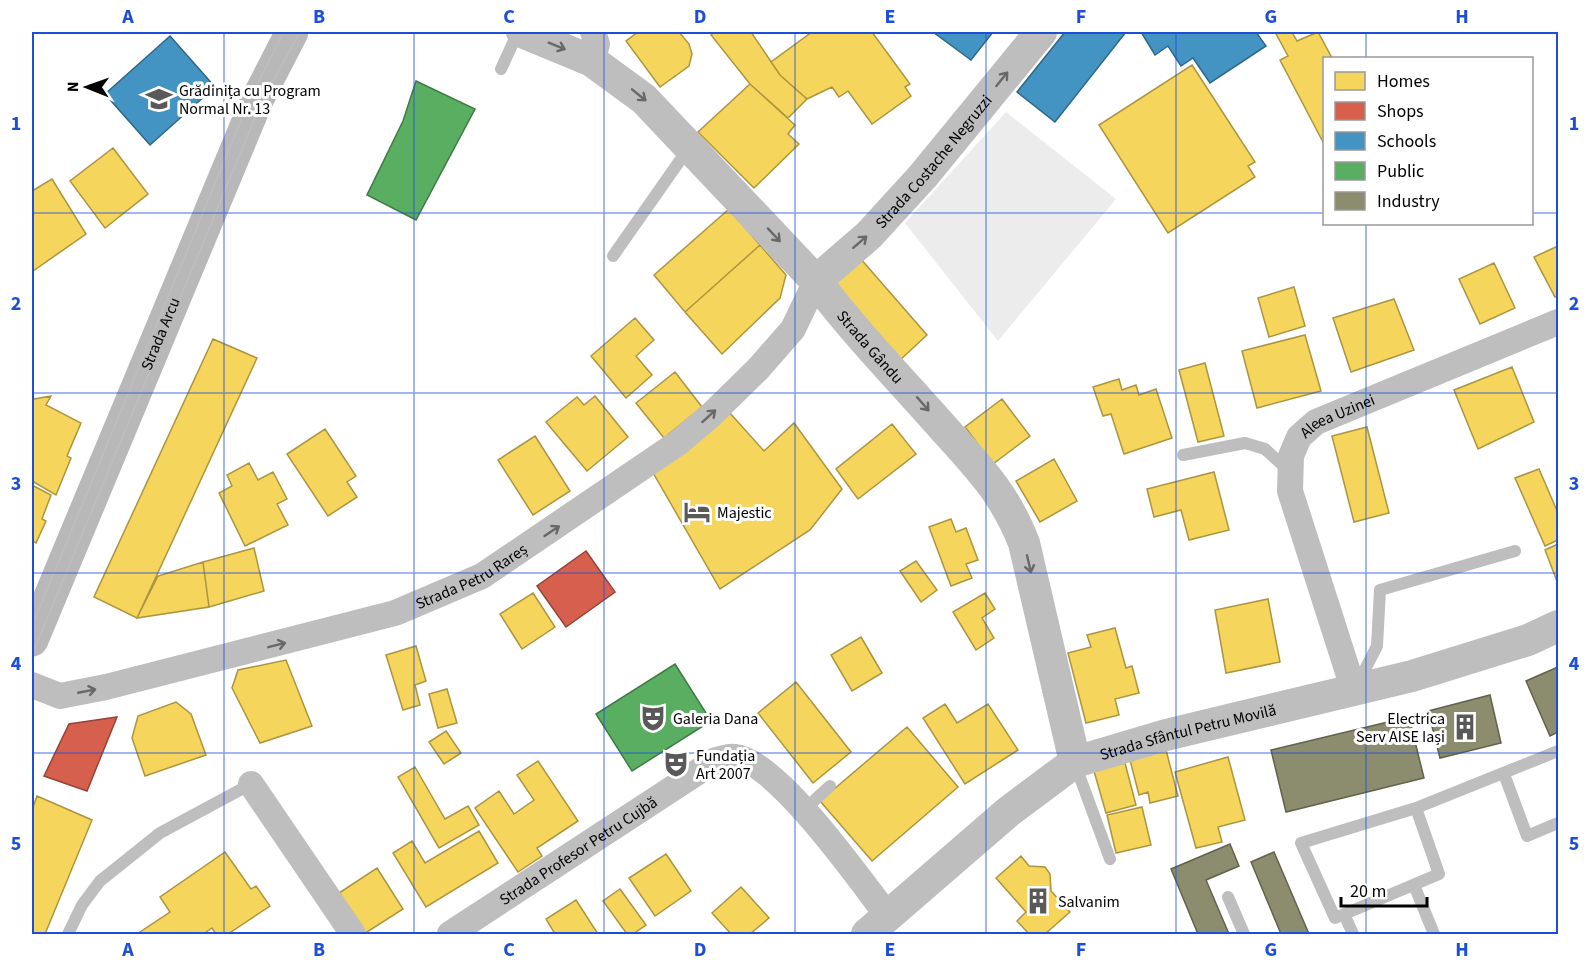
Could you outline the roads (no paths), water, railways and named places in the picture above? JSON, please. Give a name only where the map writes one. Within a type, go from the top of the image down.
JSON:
[{"type":"main road","name":"Strada Arcu","points":[[32,640],[257,100],[291,33]]},
{"type":"street","name":"Strada Gându","points":[[520,32],[592,42],[816,280],[840,313],[988,478],[1012,512],[1024,543],[1075,762]]},
{"type":"street","name":"Strada Costache Negruzzi","points":[[816,280],[869,235],[923,176],[1041,32]]},
{"type":"street","name":"Strada Petru Rareș","points":[[32,685],[60,696],[106,687],[395,613],[482,576],[649,464],[711,415],[758,369],[793,329],[816,280]]},
{"type":"street","name":"Aleea Uzinei","points":[[1354,691],[1290,491],[1291,456],[1299,437],[1316,422],[1558,322]]},
{"type":"street","name":"Strada Sfântul Petru Movilă","points":[[877,925],[1008,812],[1075,762],[1166,735],[1412,676],[1528,640],[1558,626]]},
{"type":"street","name":"Strada Profesor Petru Cujbă","points":[[450,934],[716,760],[736,756],[757,767],[806,808],[877,925]]},
{"type":"street","points":[[251,784],[353,934]]},
{"type":"lane","points":[[501,69],[520,32]]},
{"type":"lane","points":[[613,256],[689,147]]},
{"type":"lane","points":[[1183,455],[1245,443],[1265,449],[1289,471]]},
{"type":"lane","points":[[1354,691],[1377,646],[1380,590],[1515,551]]},
{"type":"lane","points":[[1416,808],[1439,874],[1335,918],[1300,843],[1416,808],[1558,751]]},
{"type":"lane","points":[[1075,762],[1110,859]]},
{"type":"lane","points":[[1504,774],[1527,836],[1558,823]]},
{"type":"lane","points":[[68,934],[90,892],[108,874],[160,833],[251,784]]},
{"type":"lane","points":[[806,808],[830,786]]},
{"type":"lane","points":[[1414,885],[1434,934]]},
{"type":"lane","points":[[1228,897],[1244,934]]},
{"type":"lane","points":[[1344,914],[1353,934]]},
{"type":"tram line","points":[[32,626],[252,94],[284,32]]},
{"type":"tram line","points":[[32,655],[262,101],[300,32]]},
{"type":"place","name":"Grădinița cu Program Normal Nr. 13","points":[[159,99]]},
{"type":"place","name":"Majestic","points":[[697,512]]},
{"type":"place","name":"Galeria Dana","points":[[653,718]]},
{"type":"place","name":"Electrica Serv AISE Iași","points":[[1465,727]]},
{"type":"place","name":"Fundația Art 2007","points":[[676,764]]},
{"type":"place","name":"Salvanim","points":[[1038,901]]}]
